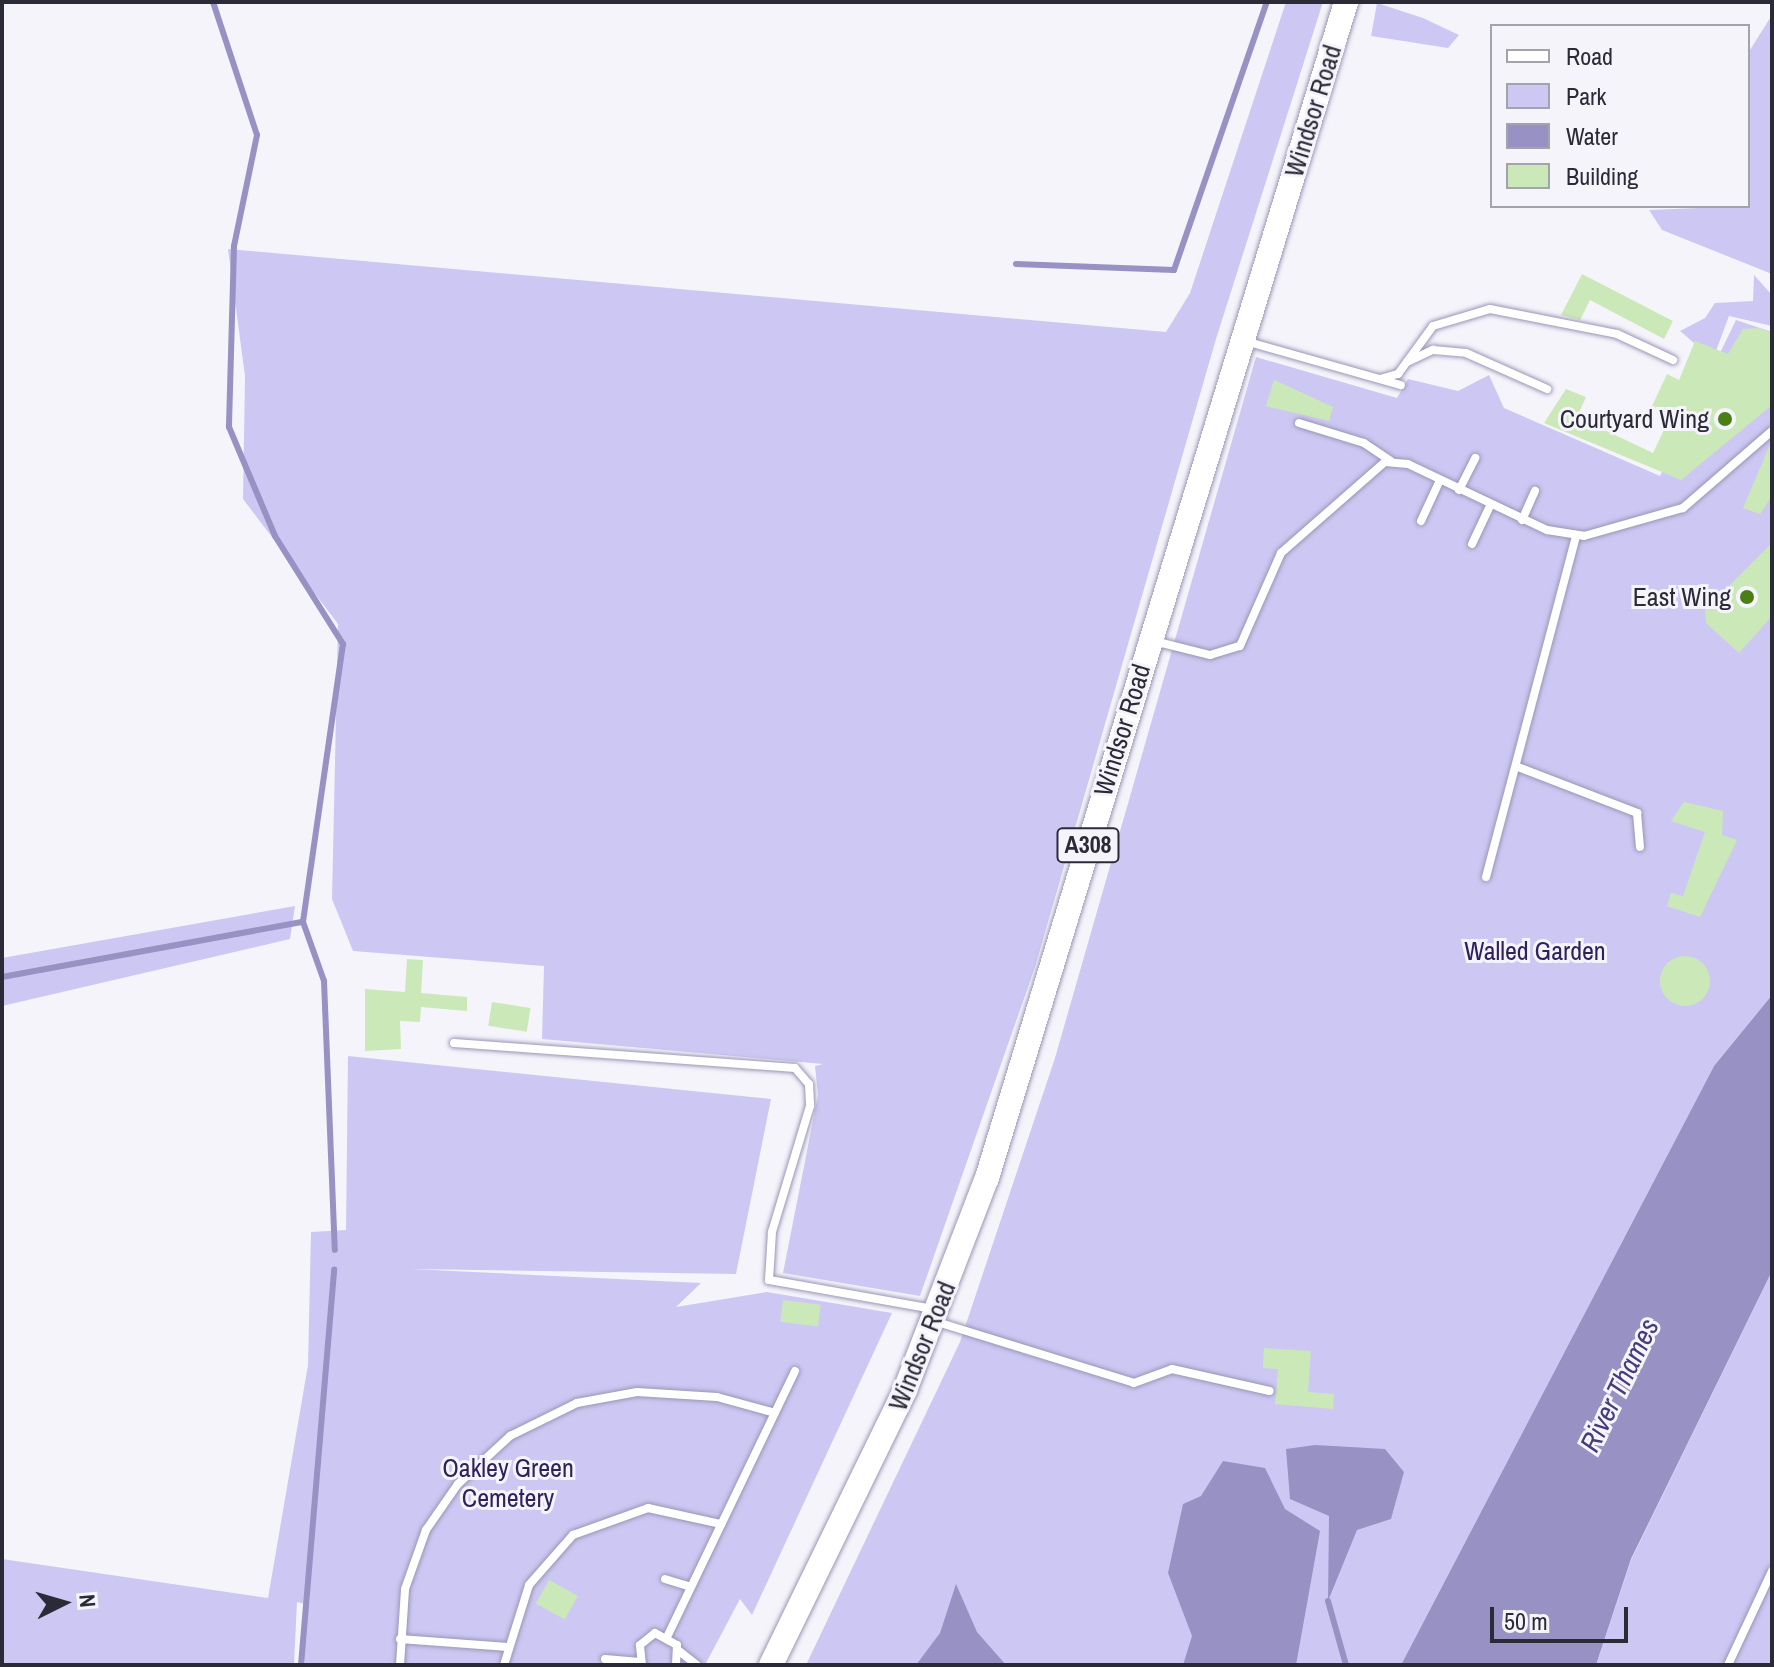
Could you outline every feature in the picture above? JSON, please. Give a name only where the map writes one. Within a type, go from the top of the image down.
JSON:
[{"type":"main road","name":"Windsor Road","points":[[771,1665],[936,1315],[1016,1087],[1149,639],[1244,341],[1346,2]]},
{"type":"lane","points":[[1404,364],[1433,326],[1490,309],[1617,334],[1673,360]]},
{"type":"lane","points":[[1244,341],[1401,385]]},
{"type":"lane","points":[[1380,379],[1424,353],[1454,350],[1547,389]]},
{"type":"lane","points":[[1299,423],[1364,443],[1391,461],[1440,480],[1490,506],[1522,520],[1576,536],[1683,508],[1772,431]]},
{"type":"lane","points":[[1459,490],[1475,458]]},
{"type":"lane","points":[[1149,639],[1210,655],[1240,646],[1281,553],[1391,461]]},
{"type":"lane","points":[[1421,521],[1440,480]]},
{"type":"lane","points":[[1522,520],[1535,491]]},
{"type":"lane","points":[[1472,544],[1490,506]]},
{"type":"lane","points":[[1486,877],[1518,767],[1576,536]]},
{"type":"lane","points":[[1518,767],[1631,809],[1643,828],[1640,847]]},
{"type":"lane","points":[[454,1043],[795,1068],[809,1084],[810,1106],[772,1232],[769,1280],[936,1315],[1134,1383],[1172,1369],[1270,1391]]},
{"type":"lane","points":[[668,1635],[795,1371]]},
{"type":"lane","points":[[400,1665],[400,1639],[409,1575],[435,1515],[477,1463],[536,1420],[590,1399],[650,1391],[717,1397],[775,1413]]},
{"type":"lane","points":[[504,1665],[533,1578],[584,1528],[648,1508],[721,1524]]},
{"type":"lane","points":[[1728,1665],[1772,1571]]},
{"type":"lane","points":[[665,1579],[691,1587]]},
{"type":"lane","points":[[668,1635],[679,1651],[697,1665]]},
{"type":"lane","points":[[605,1659],[641,1664],[644,1640],[668,1635]]},
{"type":"lane","points":[[400,1639],[508,1647]]},
{"type":"lane","points":[[676,1665],[679,1651]]},
{"type":"green space","points":[[1286,2],[1323,2],[1216,339],[1035,967],[920,1296],[783,1273],[818,1095],[815,1066],[823,1064],[542,1039],[544,966],[353,951],[332,899],[338,624],[243,499],[245,376],[228,249],[1166,332],[1190,293]]},
{"type":"green space","points":[[1377,3],[1423,18],[1459,35],[1448,48],[1371,36]]},
{"type":"green space","points":[[1772,15],[1772,274],[1662,230],[1649,210],[1750,208],[1750,50]]},
{"type":"green space","points":[[1754,275],[1772,295],[1772,326],[1729,316],[1713,359],[1680,331],[1705,318],[1715,303],[1753,301]]},
{"type":"green space","name":"Walled Garden","points":[[1736,320],[1772,332],[1772,995],[1714,1066],[1401,1665],[806,1665],[960,1342],[1055,1058],[1256,357],[1397,398],[1408,379],[1458,391],[1489,375],[1504,408],[1660,476]]},
{"type":"green space","points":[[295,906],[290,939],[2,1006],[2,958]]},
{"type":"green space","name":"Oakley Green Cemetery","points":[[348,1056],[771,1099],[736,1274],[411,1269],[701,1283],[676,1307],[767,1292],[892,1313],[752,1615],[740,1599],[705,1665],[300,1665],[305,1604],[297,1602],[294,1665],[2,1665],[2,1559],[268,1598],[308,1365],[311,1232],[346,1230]]},
{"type":"green space","points":[[1772,1271],[1772,1665],[1596,1665],[1631,1560]]},
{"type":"water","name":"River Thames","points":[[1772,995],[1772,1271],[1631,1559],[1596,1665],[1401,1665],[1714,1066]]},
{"type":"water","points":[[1315,1445],[1385,1449],[1404,1472],[1391,1519],[1357,1530],[1328,1601],[1329,1516],[1290,1499],[1286,1449]]},
{"type":"water","points":[[1223,1461],[1265,1468],[1285,1509],[1320,1531],[1296,1665],[1183,1665],[1192,1636],[1168,1573],[1183,1504],[1201,1496]]},
{"type":"water","points":[[956,1584],[977,1632],[1006,1665],[916,1665],[940,1633]]},
{"type":"building","points":[[1582,274],[1673,321],[1664,339],[1590,300],[1580,320],[1561,315]]},
{"type":"building","points":[[1758,328],[1772,333],[1772,405],[1681,480],[1544,423],[1566,389],[1586,397],[1577,417],[1653,453],[1671,415],[1652,406],[1667,374],[1679,380],[1695,341],[1728,354],[1743,329]]},
{"type":"building","points":[[1274,380],[1333,407],[1329,421],[1266,406]]},
{"type":"building","points":[[1772,440],[1772,496],[1760,514],[1743,508]]},
{"type":"building","name":"East Wing","points":[[1772,543],[1772,616],[1739,653],[1706,623],[1705,610]]},
{"type":"building","points":[[1684,802],[1723,811],[1722,835],[1737,840],[1700,917],[1667,906],[1671,893],[1683,896],[1705,832],[1671,821]]},
{"type":"building","points":[[1685,956],[1703,963],[1710,981],[1703,999],[1685,1006],[1667,999],[1660,981],[1667,963]]},
{"type":"building","points":[[407,959],[423,960],[421,993],[467,997],[467,1011],[421,1007],[420,1022],[400,1021],[401,1049],[365,1051],[365,989],[405,992]]},
{"type":"building","points":[[492,1002],[531,1008],[527,1032],[488,1026]]},
{"type":"building","points":[[783,1300],[821,1305],[818,1326],[780,1322]]},
{"type":"building","points":[[1264,1348],[1311,1351],[1308,1392],[1334,1394],[1333,1409],[1275,1404],[1278,1369],[1263,1368]]},
{"type":"building","points":[[549,1580],[578,1596],[565,1620],[536,1604]]},
{"type":"waterway","points":[[213,2],[257,135],[234,246],[229,427],[275,536],[343,644],[303,922]]},
{"type":"waterway","points":[[1016,264],[1174,270],[1267,2]]},
{"type":"waterway","points":[[2,977],[303,922],[324,981],[335,1250]]},
{"type":"waterway","points":[[301,1665],[334,1269]]},
{"type":"waterway","points":[[1328,1601],[1346,1665]]},
{"type":"place","name":"Courtyard Wing","points":[[1725,419]]},
{"type":"place","name":"East Wing","points":[[1747,597]]}]
